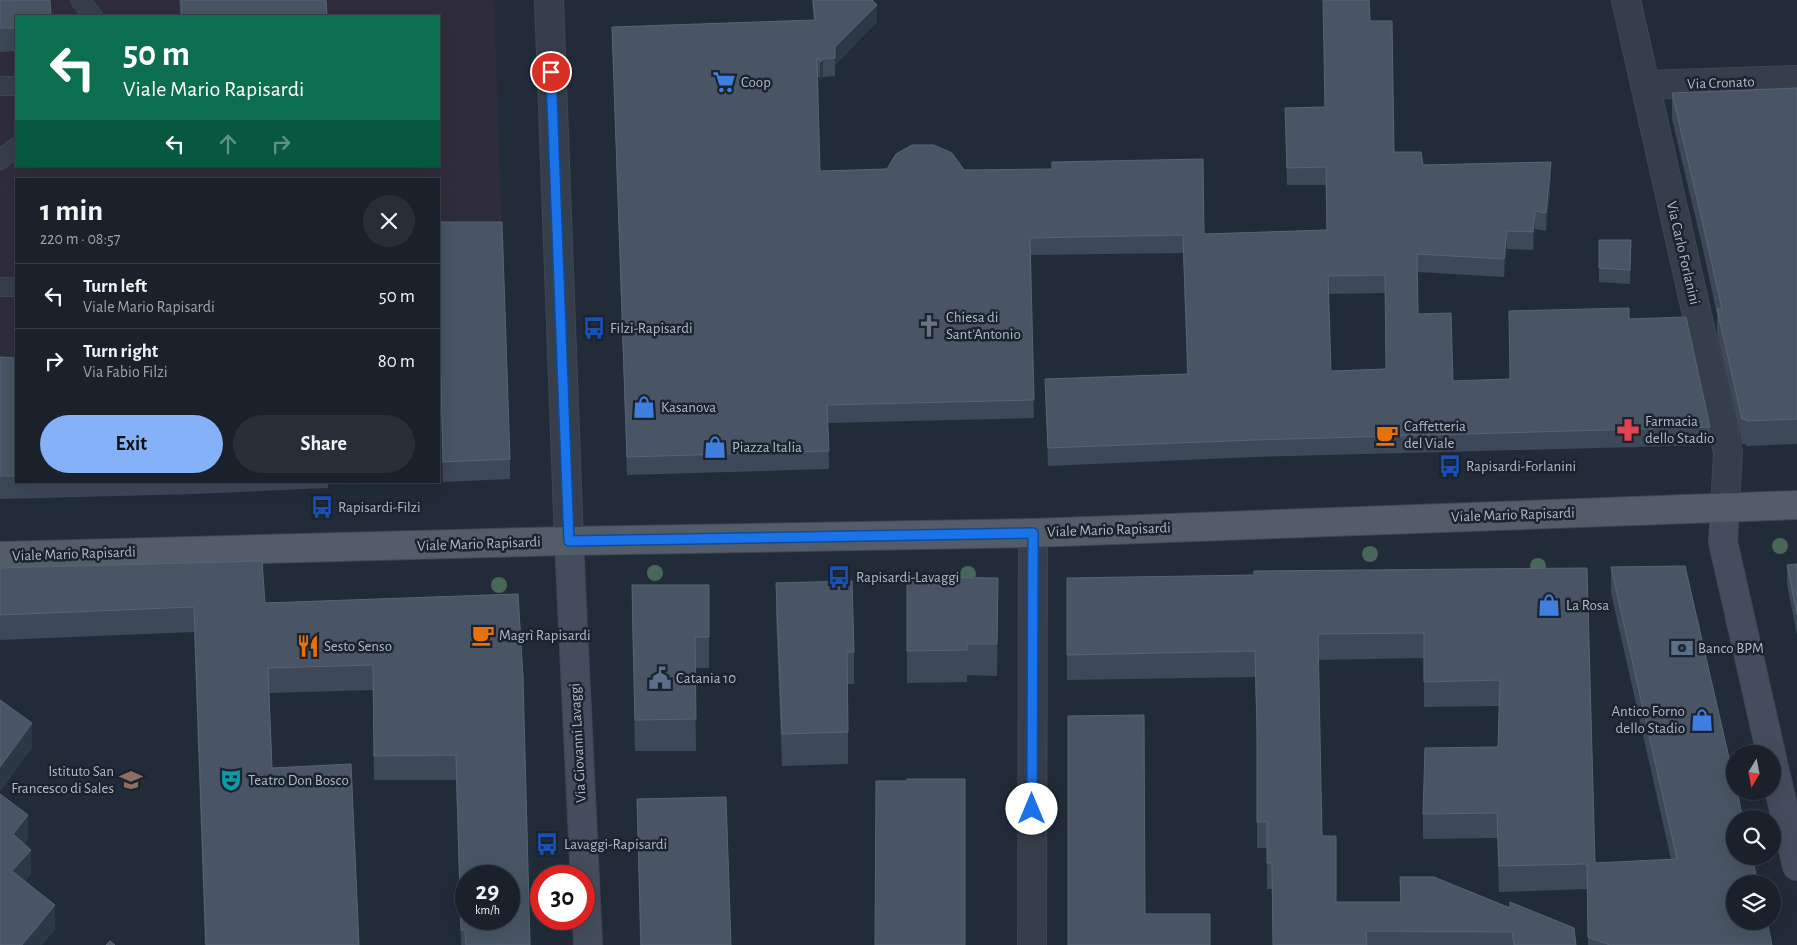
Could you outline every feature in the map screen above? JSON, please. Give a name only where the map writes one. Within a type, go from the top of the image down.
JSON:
[{"type":"main road","name":"Viale Mario Rapisardi","points":[[0,556],[569,541],[1033,533],[1797,505]]},
{"type":"main road","points":[[1725,507],[1722,542],[1769,745]]},
{"type":"main road","name":"Via Giovanni Lavaggi","points":[[569,541],[588,945]]},
{"type":"main road","points":[[1781,798],[1797,866]]},
{"type":"street","points":[[548,0],[569,541]]},
{"type":"street","name":"Via Carlo Forlanini","points":[[1626,0],[1728,452],[1725,507]]},
{"type":"street","name":"Via Cronato","points":[[1646,85],[1797,80]]},
{"type":"street","points":[[1032,945],[1033,533]]},
{"type":"lane","points":[[80,0],[92,15]]},
{"type":"lane","points":[[0,86],[15,86]]},
{"type":"lane","points":[[0,160],[15,147]]},
{"type":"lane","points":[[0,287],[15,287]]},
{"type":"shaded area","points":[[0,0],[494,0],[510,479],[440,482],[440,178],[15,178],[15,483],[307,483],[208,493],[0,499]]},
{"type":"shaded area","points":[[343,483],[415,483],[343,486]]},
{"type":"building","points":[[0,0],[50,0],[51,15],[15,15],[15,28],[0,28]]},
{"type":"building","points":[[181,0],[326,0],[327,15],[182,15]]},
{"type":"building","points":[[813,0],[872,0],[877,5],[835,47],[835,58],[823,59],[820,62],[820,59],[817,59],[820,171],[887,169],[896,154],[912,145],[934,145],[952,153],[964,170],[1052,169],[1052,162],[1203,159],[1204,234],[1327,230],[1326,167],[1287,168],[1285,108],[1325,107],[1323,0],[1369,0],[1370,21],[1392,21],[1394,152],[1421,152],[1423,165],[1551,162],[1546,213],[1535,211],[1533,232],[1507,231],[1504,259],[1417,254],[1418,314],[1451,313],[1453,381],[1510,379],[1509,311],[1629,308],[1629,319],[1686,317],[1710,427],[1048,448],[1045,379],[1188,374],[1183,235],[1030,238],[1034,400],[827,405],[829,451],[627,457],[612,27],[815,20]],"holes":[[[1385,275],[1386,369],[1331,371],[1328,276]]]},
{"type":"building","points":[[1797,88],[1797,419],[1746,421],[1746,419],[1742,419],[1717,309],[1722,309],[1672,93]]},
{"type":"building","points":[[440,222],[502,222],[510,459],[443,462]]},
{"type":"building","points":[[1599,240],[1631,240],[1630,270],[1599,268]]},
{"type":"building","points":[[0,357],[15,358],[15,476],[0,476]]},
{"type":"building","points":[[262,561],[265,603],[518,594],[523,677],[530,945],[466,945],[465,930],[520,930],[520,865],[459,865],[456,755],[374,756],[373,665],[268,668],[272,768],[351,764],[359,945],[206,945],[194,607],[0,615],[0,568]]},
{"type":"building","points":[[1797,564],[1797,615],[1787,565]]},
{"type":"building","points":[[1685,566],[1726,745],[1726,800],[1739,800],[1741,810],[1726,810],[1726,865],[1754,865],[1756,875],[1726,875],[1726,930],[1769,930],[1772,945],[1610,945],[1588,937],[1587,864],[1499,866],[1497,813],[1423,814],[1425,748],[1498,747],[1500,680],[1424,682],[1424,633],[1318,634],[1322,836],[1336,836],[1336,902],[1401,902],[1400,877],[1434,877],[1510,908],[1510,902],[1574,928],[1576,945],[1514,945],[1512,932],[1366,931],[1367,945],[1273,945],[1272,863],[1267,863],[1267,822],[1257,822],[1255,651],[1067,655],[1067,578],[1254,575],[1254,571],[1587,568],[1595,863],[1677,859],[1611,567]]},
{"type":"building","points":[[907,577],[998,578],[997,644],[967,644],[967,650],[907,651]]},
{"type":"building","points":[[852,581],[854,652],[847,652],[848,732],[782,734],[776,583]]},
{"type":"building","points":[[632,585],[709,585],[709,637],[695,637],[696,719],[635,720]]},
{"type":"building","points":[[0,700],[32,723],[0,767]]},
{"type":"building","points":[[1144,715],[1145,914],[1210,914],[1210,945],[1068,945],[1068,716]]},
{"type":"building","points":[[907,779],[965,779],[965,945],[875,945],[876,781],[907,781]]},
{"type":"building","points":[[0,794],[28,815],[13,834],[31,850],[12,871],[55,905],[22,945],[0,945]]},
{"type":"building","points":[[726,797],[731,945],[641,945],[637,799]]},
{"type":"building","points":[[110,941],[115,945],[106,945]]},
{"type":"place","name":"Coop","points":[[724,82]]},
{"type":"place","name":"Chiesa di Sant'Antonio","points":[[929,326]]},
{"type":"place","name":"Filzi-Rapisardi","points":[[594,328]]},
{"type":"place","name":"Kasanova","points":[[644,407]]},
{"type":"place","name":"Farmacia dello Stadio","points":[[1628,430]]},
{"type":"place","name":"Caffetteria del Viale","points":[[1387,435]]},
{"type":"place","name":"Piazza Italia","points":[[715,447]]},
{"type":"place","name":"Rapisardi-Forlanini","points":[[1450,466]]},
{"type":"place","name":"Rapisardi-Filzi","points":[[322,507]]},
{"type":"place","name":"Rapisardi-Lavaggi","points":[[839,577]]},
{"type":"place","name":"La Rosa","points":[[1549,605]]},
{"type":"place","name":"Magrì Rapisardi","points":[[483,635]]},
{"type":"place","name":"Sesto Senso","points":[[308,646]]},
{"type":"place","name":"Banco BPM","points":[[1682,648]]},
{"type":"place","name":"Catania 10","points":[[660,678]]},
{"type":"place","name":"Antico Forno dello Stadio","points":[[1702,720]]},
{"type":"place","name":"Istituto San Francesco di Sales","points":[[131,780]]},
{"type":"place","name":"Teatro Don Bosco","points":[[231,780]]},
{"type":"place","name":"Lavaggi-Rapisardi","points":[[547,844]]},
{"type":"route","points":[[551,72],[569,541],[1033,533],[1032,809]]}]
